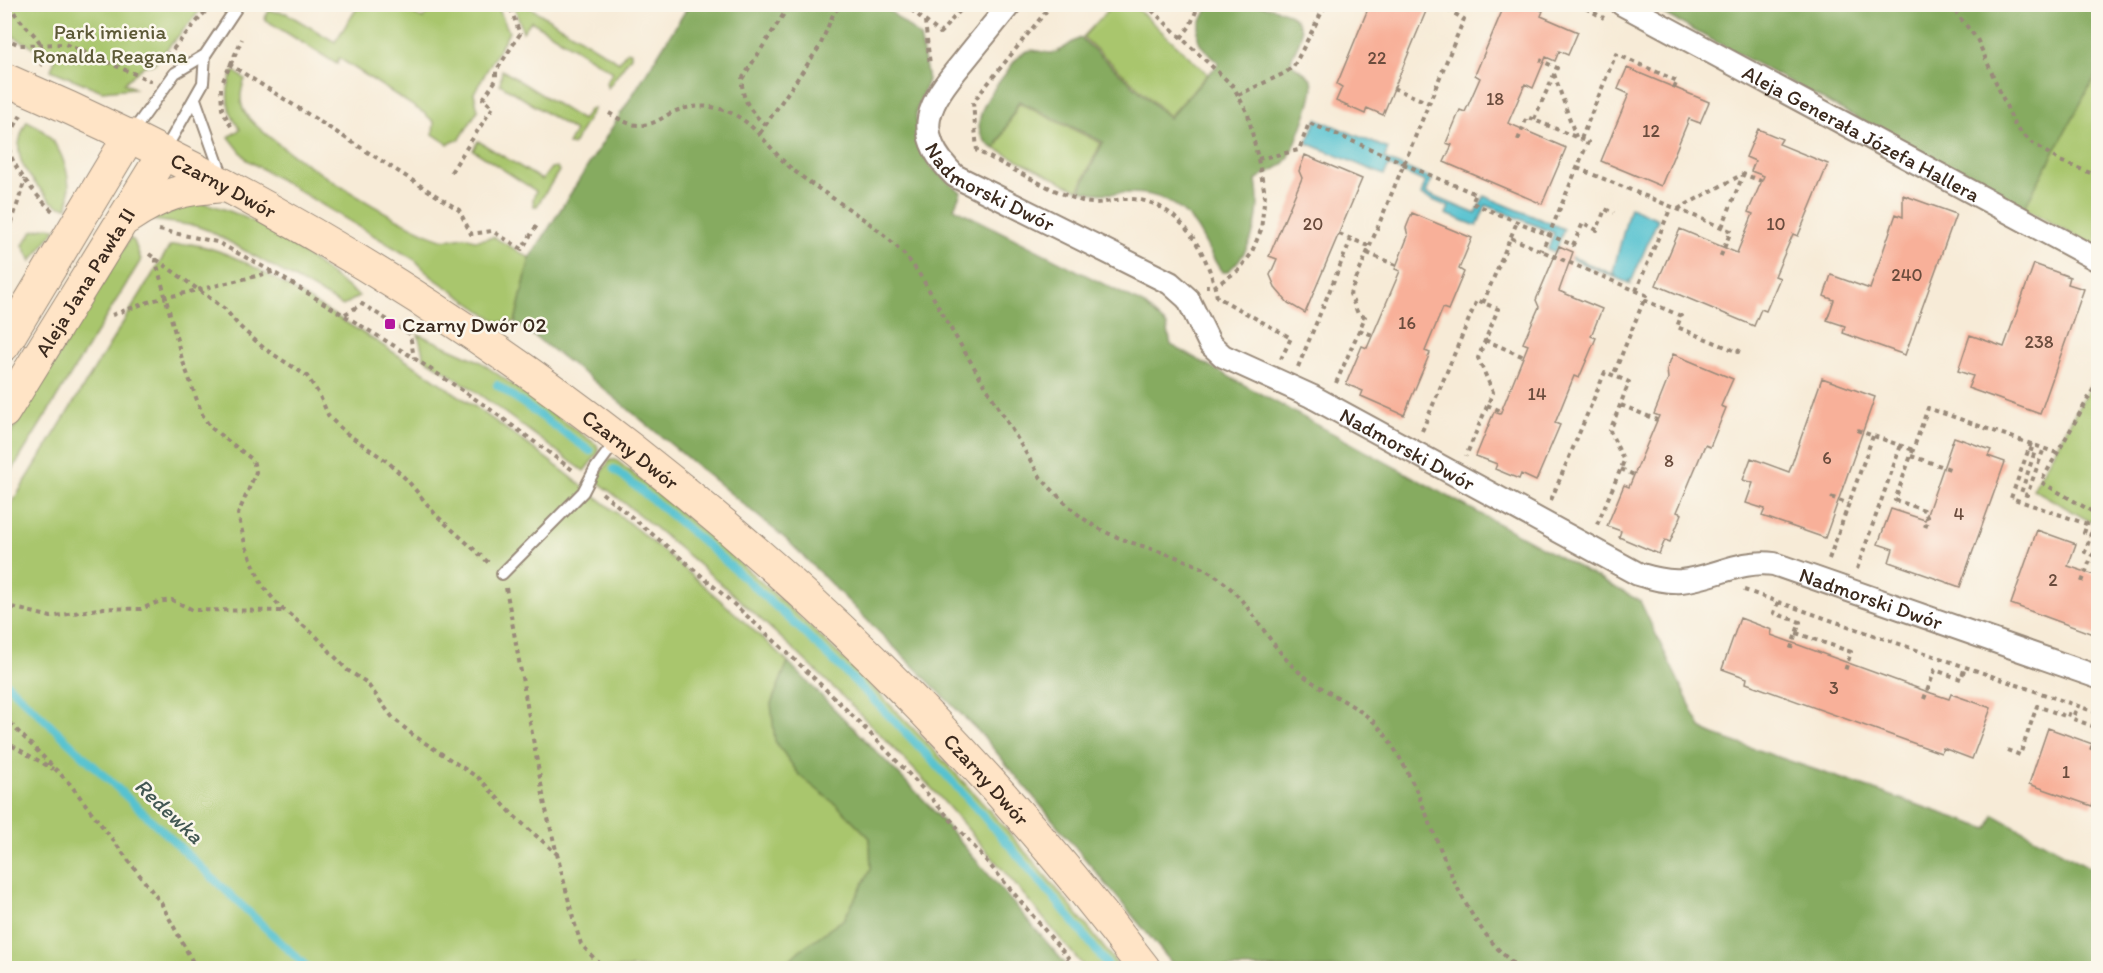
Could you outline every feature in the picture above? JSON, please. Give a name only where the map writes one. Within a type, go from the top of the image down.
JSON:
[{"type":"main road","name":"Czarny Dwór","points":[[4,79],[130,135],[332,245],[513,361],[618,438],[763,557],[909,697],[1017,812],[1144,969]]},
{"type":"main road","name":"Aleja Jana Pawła II","points":[[4,345],[130,135]]},
{"type":"main road","name":"Aleja Jana Pawła II","points":[[4,411],[164,153]]},
{"type":"main road","points":[[121,222],[156,199],[186,189],[226,186]]},
{"type":"street","name":"Nadmorski Dwór","points":[[1010,4],[933,101],[928,133],[934,150],[955,176],[1170,283],[1188,299],[1210,344],[1223,356],[1311,396],[1638,574],[1654,579],[1683,580],[1739,565],[1761,562],[1774,564],[2098,677]]},
{"type":"street","name":"Aleja Generała Józefa Hallera","points":[[1622,4],[2098,260]]},
{"type":"lane","points":[[164,153],[203,83],[206,55],[239,4]]},
{"type":"lane","points":[[130,135],[174,73],[206,55]]},
{"type":"lane","points":[[195,99],[226,186]]},
{"type":"lane","points":[[502,574],[583,492],[618,438]]},
{"type":"path","points":[[10,4],[19,21],[35,34],[43,45],[44,57],[39,72]]},
{"type":"path","points":[[162,63],[212,4]]},
{"type":"path","points":[[451,172],[492,113],[493,107],[483,99],[516,45],[520,34],[509,4]]},
{"type":"path","points":[[766,126],[747,105],[741,90],[742,79],[788,7],[812,4]]},
{"type":"path","points":[[760,133],[820,46],[834,12],[844,4]]},
{"type":"path","points":[[904,4],[940,33],[966,4]]},
{"type":"path","points":[[1052,4],[973,102],[977,151],[1087,203],[1136,199],[1156,203],[1168,210],[1178,218],[1209,265],[1217,297],[1291,338],[1279,364]]},
{"type":"path","points":[[1145,4],[1233,86],[1248,114],[1265,194],[1261,230],[1251,254],[1239,270],[1215,286],[1196,287],[1182,292]]},
{"type":"path","points":[[1181,38],[1191,26],[1199,4]]},
{"type":"path","points":[[1238,95],[1285,73],[1294,66],[1326,4]]},
{"type":"path","points":[[1341,373],[1365,317],[1358,314],[1350,294],[1464,19],[1437,4]]},
{"type":"path","points":[[1949,4],[1977,39],[2015,126],[2031,142],[2060,161],[2098,176]]},
{"type":"path","points":[[4,38],[20,45],[65,44],[164,86]]},
{"type":"path","points":[[233,130],[222,109],[221,89],[229,64],[242,39]]},
{"type":"path","points":[[1579,138],[1617,54],[1677,81],[1674,88]]},
{"type":"path","points":[[1534,119],[1557,68],[1540,60]]},
{"type":"path","points":[[229,64],[459,210],[471,234],[492,231],[522,249],[537,225]]},
{"type":"path","points":[[147,79],[154,71]]},
{"type":"path","points":[[1554,74],[1579,138]]},
{"type":"path","points":[[1394,88],[1429,103]]},
{"type":"path","points":[[195,99],[222,109]]},
{"type":"path","points":[[609,113],[630,124],[640,126],[656,123],[672,112],[688,108],[706,106],[727,111],[747,121],[787,165],[813,187],[880,231],[912,264],[1041,478],[1068,507],[1098,529],[1206,570],[1226,583],[1297,670],[1367,717],[1382,731],[1431,821],[1450,875],[1466,907],[1500,953],[1519,969]]},
{"type":"path","points":[[20,117],[8,148],[10,155],[25,178],[54,212],[82,216]]},
{"type":"path","points":[[1518,140],[1527,117],[1588,142],[1551,235],[1542,251]]},
{"type":"path","points":[[1258,159],[1299,150],[1310,123],[1385,155],[1402,166],[1476,194],[1472,203],[1573,245],[1583,223],[1597,230],[1605,209],[1614,213]]},
{"type":"path","points":[[4,134],[12,133]]},
{"type":"path","points":[[1577,168],[1731,231],[1720,258]]},
{"type":"path","points":[[1677,209],[1743,174],[1761,181]]},
{"type":"path","points":[[1722,227],[1743,174]]},
{"type":"path","points":[[8,258],[5,245],[25,178]]},
{"type":"path","points":[[1636,291],[1671,207]]},
{"type":"path","points":[[1483,303],[1517,222]]},
{"type":"path","points":[[163,231],[217,242],[345,314],[487,407],[588,482],[680,556],[834,698],[931,797],[1077,969]]},
{"type":"path","points":[[1339,234],[1369,246]]},
{"type":"path","points":[[1510,238],[1646,295],[1613,376]]},
{"type":"path","points":[[1295,373],[1351,239]]},
{"type":"path","points":[[1367,253],[1396,265]]},
{"type":"path","points":[[149,254],[225,309],[239,326],[265,349],[307,376],[320,394],[329,417],[346,433],[388,462],[408,481],[436,515],[502,574],[545,806],[557,855],[581,944],[603,969]]},
{"type":"path","points":[[155,258],[182,359],[202,414],[210,427],[253,460],[256,472],[238,514],[245,544],[262,585],[316,636],[347,670],[366,682],[378,695],[393,718],[413,735],[480,779],[514,816],[557,855]]},
{"type":"path","points":[[112,315],[167,297],[201,291],[273,272]]},
{"type":"path","points":[[1418,440],[1477,300],[1498,309],[1478,358],[1493,392],[1471,444]]},
{"type":"path","points":[[1644,300],[1682,316],[1677,327],[1738,352],[1740,345]]},
{"type":"path","points":[[345,314],[362,304],[410,334],[414,358]]},
{"type":"path","points":[[1359,330],[1372,335]]},
{"type":"path","points":[[1485,340],[1524,357]]},
{"type":"path","points":[[1547,509],[1605,372],[1629,382],[1610,431],[1624,461],[1602,514]]},
{"type":"path","points":[[2098,381],[2041,482],[2098,515],[2085,552],[2098,557]]},
{"type":"path","points":[[2093,390],[2098,394]]},
{"type":"path","points":[[1487,405],[1501,411]]},
{"type":"path","points":[[1620,405],[1657,420]]},
{"type":"path","points":[[1925,526],[1928,519],[1924,510],[1895,500],[1928,408],[2057,453]]},
{"type":"path","points":[[1857,430],[1913,450]]},
{"type":"path","points":[[1831,555],[1873,436]]},
{"type":"path","points":[[2031,443],[2011,498],[2087,524],[2084,533],[2091,535]]},
{"type":"path","points":[[1858,564],[1901,445]]},
{"type":"path","points":[[2029,449],[2035,451],[2021,493],[2027,495],[2044,448]]},
{"type":"path","points":[[1911,456],[1950,469]]},
{"type":"path","points":[[1620,469],[1634,475]]},
{"type":"path","points":[[1831,497],[1849,504]]},
{"type":"path","points":[[2082,582],[2092,555]]},
{"type":"path","points":[[1740,589],[2098,713]]},
{"type":"path","points":[[4,604],[51,617],[104,608],[141,609],[158,602],[172,600],[193,610],[287,611]]},
{"type":"path","points":[[1778,602],[1774,613],[1800,622],[1790,651]]},
{"type":"path","points":[[1796,633],[1851,652],[1845,671]]},
{"type":"path","points":[[1924,699],[1935,670],[1961,679],[1965,667]]},
{"type":"path","points":[[2007,750],[2020,754],[2037,706],[2068,717],[2070,711],[2075,712]]},
{"type":"path","points":[[2078,706],[2073,719],[2098,729],[2091,750]]},
{"type":"path","points":[[4,717],[59,772],[161,903],[196,969]]},
{"type":"path","points":[[4,741],[59,772]]},
{"type":"green space","name":"Park imienia Ronalda Reagana","points":[[4,5],[205,5],[154,64],[144,66],[124,83],[134,88],[102,91],[51,70],[55,59],[5,32]]},
{"type":"green space","points":[[359,5],[400,5],[423,19],[432,5],[497,5],[509,32],[474,93],[478,110],[460,139],[448,144],[433,134],[434,122],[424,113],[339,58],[337,64],[264,19],[269,11],[286,13],[335,42]]},
{"type":"green space","points":[[514,5],[526,5],[619,62],[627,51],[631,52],[631,56],[608,88],[606,83],[613,72],[531,21],[523,32]]},
{"type":"green space","points":[[689,5],[883,5],[920,37],[928,80],[916,112],[917,141],[930,166],[961,192],[954,208],[1143,304],[1167,326],[1171,345],[1640,601],[1701,728],[1711,734],[1988,829],[1994,815],[2098,872],[2098,968],[1176,968],[982,735],[787,540],[594,381],[515,322],[530,258]]},
{"type":"green space","points":[[1113,5],[1133,5],[1208,74],[1169,116],[1083,37]]},
{"type":"green space","points":[[1209,5],[1262,6],[1289,14],[1298,22],[1301,32],[1291,63],[1310,78],[1313,87],[1304,120],[1287,160],[1256,180],[1258,205],[1254,230],[1244,253],[1227,272],[1220,269],[1189,217],[1168,202],[1156,196],[1143,194],[1106,194],[1080,190],[1103,142],[1019,101],[995,149],[985,141],[980,132],[979,122],[987,101],[1019,56],[1032,50],[1056,52],[1081,38],[1169,118],[1219,63],[1204,49],[1198,37],[1200,24]]},
{"type":"green space","points":[[1647,5],[2098,5],[2098,71],[2024,208]]},
{"type":"green space","points":[[502,70],[582,120],[590,109],[594,108],[573,145],[568,144],[575,131],[500,84]]},
{"type":"green space","points":[[234,71],[245,79],[241,98],[248,117],[284,148],[339,185],[397,219],[441,239],[465,237],[476,240],[494,237],[530,258],[515,322],[498,322],[432,277],[415,260],[247,160],[229,137],[240,129],[232,116],[228,101],[228,86]]},
{"type":"green space","points":[[2098,71],[2098,249],[2024,208]]},
{"type":"green space","points":[[1019,103],[1101,143],[1078,190],[996,149]]},
{"type":"green space","points":[[27,121],[48,136],[62,156],[68,181],[68,207],[52,202],[28,174],[23,164],[19,145]]},
{"type":"green space","points":[[478,141],[542,180],[551,168],[557,167],[559,171],[537,206],[534,206],[533,199],[536,191],[473,150]]},
{"type":"green space","points":[[196,202],[219,207],[262,226],[359,296],[343,306],[210,231],[196,226],[152,220]]},
{"type":"green space","points":[[47,227],[57,228],[31,261],[23,245],[33,231]]},
{"type":"green space","points":[[130,238],[134,241],[141,260],[5,482],[5,443]]},
{"type":"green space","points":[[191,244],[243,261],[276,280],[386,347],[507,429],[679,564],[788,662],[771,704],[839,807],[870,838],[871,869],[844,919],[800,950],[781,968],[5,968],[4,516],[170,246]]},
{"type":"green space","points":[[418,334],[479,361],[597,445],[599,452],[584,471],[468,386],[424,358]]},
{"type":"green space","points":[[2098,372],[2098,526],[2033,489]]},
{"type":"green space","points":[[610,460],[616,460],[754,575],[884,699],[1006,830],[1120,968],[1085,968],[954,814],[896,750],[815,669],[687,554],[598,482],[600,474]]},
{"type":"green space","points":[[788,662],[925,801],[1069,968],[781,968],[800,950],[844,919],[871,869],[870,838],[839,807],[800,776],[775,741],[771,704]]},
{"type":"water","points":[[1317,119],[1388,149],[1384,159],[1432,179],[1426,193],[1476,214],[1484,196],[1564,229],[1556,250],[1617,276],[1613,272],[1630,207],[1658,219],[1632,280],[1629,280],[1631,284],[1548,249],[1554,233],[1486,205],[1477,226],[1446,214],[1449,207],[1421,195],[1425,182],[1389,166],[1384,175],[1307,143]]},
{"type":"building","points":[[1370,4],[1429,4],[1383,115],[1367,108],[1365,114],[1336,101],[1342,87],[1337,84]]},
{"type":"building","points":[[1505,4],[1527,4],[1543,11],[1541,16],[1578,32],[1568,55],[1559,51],[1555,61],[1546,57],[1533,88],[1525,84],[1508,123],[1566,148],[1542,204],[1444,162],[1452,145],[1446,143],[1460,110],[1465,112],[1480,78],[1475,75]]},
{"type":"building","points":[[1627,68],[1709,102],[1700,123],[1689,119],[1661,186],[1601,161],[1629,94],[1618,89]]},
{"type":"building","points":[[1758,129],[1782,139],[1779,144],[1828,164],[1798,236],[1793,234],[1775,276],[1780,278],[1766,311],[1761,309],[1754,326],[1656,285],[1680,229],[1737,253],[1753,214],[1748,212],[1764,176],[1751,171],[1755,161],[1746,157]]},
{"type":"building","points":[[1305,155],[1362,179],[1305,313],[1288,303],[1276,289],[1270,275],[1277,259],[1269,256],[1302,178],[1299,171]]},
{"type":"building","points":[[1903,195],[1956,214],[1905,355],[1843,333],[1845,326],[1827,320],[1834,300],[1824,296],[1831,275],[1870,289],[1896,214],[1903,217]]},
{"type":"building","points":[[1412,213],[1472,238],[1459,269],[1464,272],[1448,310],[1443,308],[1425,351],[1430,353],[1404,415],[1361,396],[1363,391],[1346,384],[1362,346],[1367,348],[1400,271],[1395,269],[1408,236],[1406,228]]},
{"type":"building","points":[[1559,246],[1573,252],[1559,291],[1602,309],[1591,336],[1596,338],[1579,378],[1574,376],[1555,423],[1560,425],[1536,481],[1521,474],[1519,479],[1495,469],[1497,464],[1476,456],[1494,412],[1500,414],[1528,345],[1523,343],[1539,307],[1536,300]]},
{"type":"building","points":[[2034,264],[2070,277],[2068,284],[2084,289],[2040,414],[1968,388],[1973,376],[1958,371],[1970,335],[2004,347]]},
{"type":"building","points":[[1673,354],[1733,379],[1721,406],[1726,408],[1710,447],[1705,445],[1677,512],[1682,514],[1670,542],[1665,540],[1659,554],[1619,537],[1621,531],[1607,526],[1624,485],[1629,487],[1659,416],[1654,414],[1668,379],[1667,369]]},
{"type":"building","points":[[1822,378],[1875,397],[1825,538],[1762,516],[1765,509],[1746,503],[1753,483],[1743,480],[1751,458],[1789,472]]},
{"type":"building","points":[[1954,437],[1991,450],[1988,456],[2005,462],[1960,587],[1889,562],[1893,549],[1878,544],[1891,509],[1925,520]]},
{"type":"building","points":[[2037,530],[2076,544],[2068,566],[2098,576],[2098,636],[2011,604]]},
{"type":"building","points":[[1740,618],[1772,630],[1771,635],[1931,693],[1949,699],[1951,694],[1991,708],[1972,759],[1943,748],[1941,753],[1746,683],[1747,678],[1722,669]]},
{"type":"building","points":[[2048,728],[2098,746],[2098,802],[2094,801],[2092,806],[2029,784]]},
{"type":"waterway","points":[[497,385],[590,451]]},
{"type":"waterway","points":[[614,469],[749,582],[877,704],[998,832],[1110,968]]},
{"type":"waterway","name":"Redewka","points":[[4,681],[308,968]]},
{"type":"place","name":"Czarny Dwór 02","points":[[390,324]]}]
